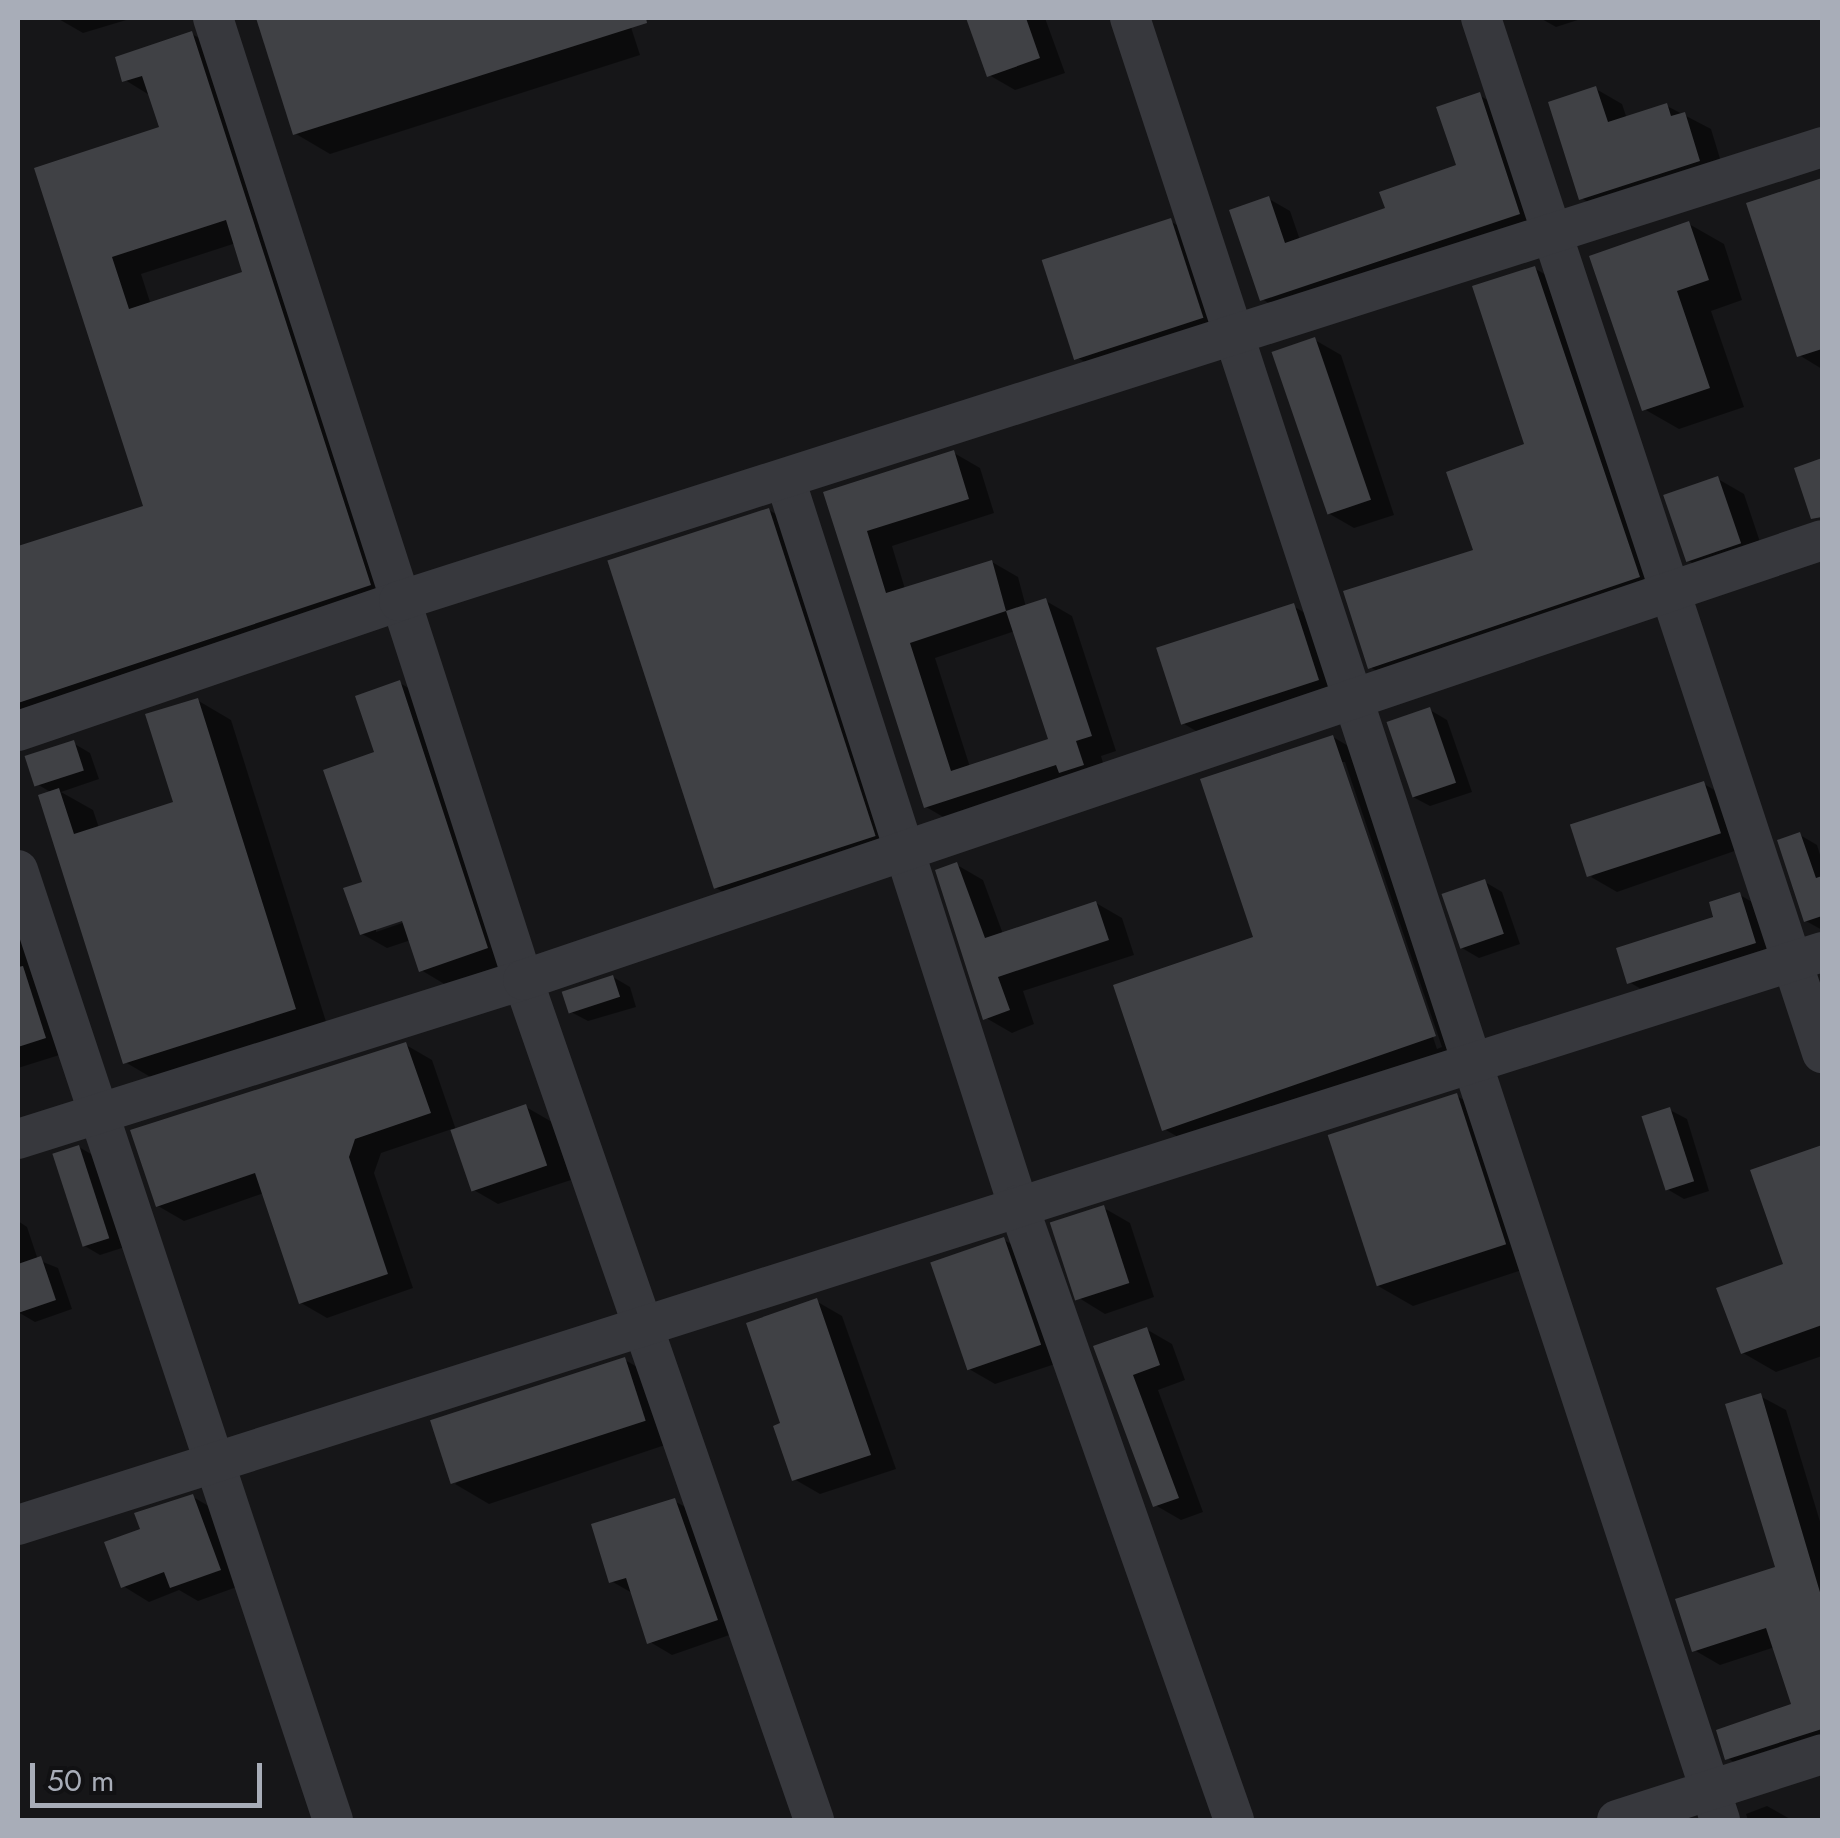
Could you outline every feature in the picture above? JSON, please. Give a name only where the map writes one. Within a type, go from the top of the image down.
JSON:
[{"type":"street","points":[[214,18],[523,980],[814,1820]]},
{"type":"street","points":[[1130,18],[1715,1806]]},
{"type":"street","points":[[1481,18],[1673,590],[1808,957],[1822,1053]]},
{"type":"street","points":[[18,731],[399,602],[1236,339],[1822,147]]},
{"type":"street","points":[[786,482],[1018,1205],[1234,1820]]},
{"type":"street","points":[[18,1139],[523,980],[1822,540]]},
{"type":"street","points":[[18,870],[95,1115],[333,1820]]},
{"type":"street","points":[[18,1525],[1808,957]]},
{"type":"street","points":[[1617,1820],[1715,1806],[1822,1754]]},
{"type":"building","points":[[256,18],[646,18],[647,23],[293,135]]},
{"type":"building","points":[[966,18],[1026,18],[1040,58],[987,77]]},
{"type":"building","points":[[192,31],[371,585],[18,703],[18,546],[143,506],[34,168],[159,127],[142,76],[122,82],[115,57]],"holes":[[[226,220],[242,272],[129,309],[112,257]]]},
{"type":"building","points":[[1596,86],[1608,122],[1667,103],[1671,116],[1685,112],[1700,161],[1579,200],[1548,102]]},
{"type":"building","points":[[1480,92],[1520,214],[1260,301],[1229,210],[1269,196],[1285,243],[1385,208],[1379,192],[1456,165],[1436,107]]},
{"type":"building","points":[[1822,178],[1822,349],[1797,357],[1746,203]]},
{"type":"building","points":[[1171,218],[1203,318],[1074,360],[1042,260]]},
{"type":"building","points":[[1689,221],[1709,280],[1677,291],[1710,388],[1642,411],[1589,256]]},
{"type":"building","points":[[1535,266],[1640,577],[1368,669],[1343,591],[1473,550],[1446,472],[1524,444],[1472,286]]},
{"type":"building","points":[[1315,337],[1371,500],[1328,515],[1272,352]]},
{"type":"building","points":[[954,450],[969,499],[867,531],[886,593],[992,560],[1006,611],[1046,598],[1092,736],[1076,741],[1084,765],[1059,773],[1056,765],[924,808],[823,492]],"holes":[[[1006,611],[1048,739],[951,771],[910,643]]]},
{"type":"building","points":[[1822,458],[1822,517],[1811,519],[1794,468]]},
{"type":"building","points":[[1718,476],[1741,543],[1686,562],[1663,495]]},
{"type":"building","points":[[769,508],[876,836],[714,889],[607,561]]},
{"type":"building","points":[[1294,603],[1319,680],[1181,725],[1156,648]]},
{"type":"building","points":[[400,680],[488,948],[419,972],[402,921],[360,935],[343,888],[362,882],[323,770],[374,752],[355,696]]},
{"type":"building","points":[[198,698],[296,1009],[123,1064],[38,795],[59,788],[74,834],[173,802],[145,714]]},
{"type":"building","points":[[1430,707],[1456,783],[1413,798],[1387,722]]},
{"type":"building","points":[[1333,735],[1436,1036],[1162,1131],[1113,985],[1253,937],[1200,779]]},
{"type":"building","points":[[74,740],[84,770],[34,787],[25,756]]},
{"type":"building","points":[[1704,781],[1721,833],[1587,877],[1570,825]]},
{"type":"building","points":[[1800,832],[1816,878],[1822,876],[1822,916],[1804,922],[1777,840]]},
{"type":"building","points":[[957,862],[985,938],[1096,901],[1109,940],[998,977],[1010,1010],[983,1020],[935,870]]},
{"type":"building","points":[[1485,879],[1504,934],[1460,949],[1442,894]]},
{"type":"building","points":[[1740,892],[1756,943],[1627,984],[1616,948],[1713,917],[1709,902]]},
{"type":"building","points":[[23,966],[46,1038],[18,1047],[18,967]]},
{"type":"building","points":[[613,975],[620,997],[569,1014],[562,992]]},
{"type":"building","points":[[406,1042],[431,1113],[355,1139],[349,1157],[388,1274],[299,1304],[255,1173],[156,1207],[130,1130]]},
{"type":"building","points":[[1457,1093],[1506,1244],[1377,1286],[1328,1135]]},
{"type":"building","points":[[526,1104],[547,1165],[472,1192],[450,1130]]},
{"type":"building","points":[[1670,1107],[1694,1181],[1666,1190],[1641,1116]]},
{"type":"building","points":[[79,1145],[109,1238],[83,1247],[52,1154]]},
{"type":"building","points":[[1822,1145],[1822,1325],[1741,1354],[1716,1288],[1783,1264],[1750,1170]]},
{"type":"building","points":[[1104,1205],[1129,1283],[1075,1301],[1050,1223]]},
{"type":"building","points":[[1004,1237],[1041,1345],[967,1370],[930,1262]]},
{"type":"building","points":[[41,1256],[56,1300],[18,1313],[18,1264]]},
{"type":"building","points":[[817,1298],[871,1455],[792,1481],[773,1426],[780,1423],[746,1323]]},
{"type":"building","points":[[1147,1327],[1160,1365],[1133,1375],[1179,1498],[1153,1507],[1093,1346]]},
{"type":"building","points":[[625,1357],[646,1421],[451,1484],[430,1420]]},
{"type":"building","points":[[1761,1393],[1822,1599],[1822,1729],[1725,1760],[1716,1730],[1791,1704],[1766,1628],[1692,1652],[1675,1599],[1775,1567],[1725,1404]]},
{"type":"building","points":[[193,1494],[221,1570],[170,1588],[164,1572],[121,1588],[104,1542],[140,1529],[134,1513]]},
{"type":"building","points":[[675,1498],[718,1620],[647,1644],[626,1578],[609,1583],[591,1524]]}]
